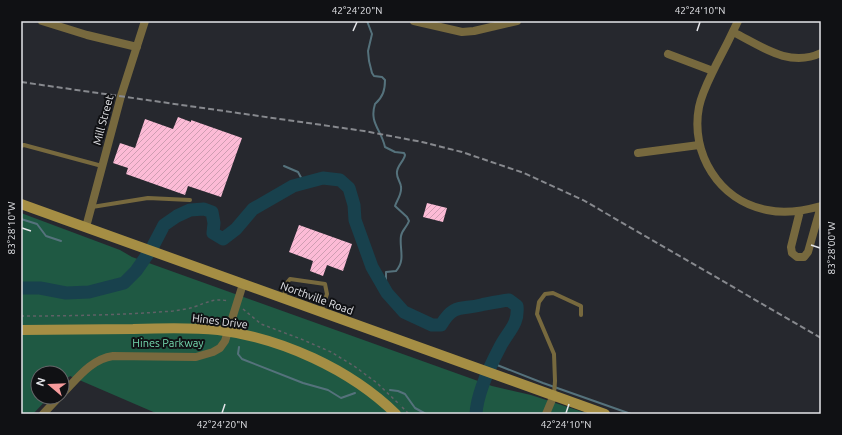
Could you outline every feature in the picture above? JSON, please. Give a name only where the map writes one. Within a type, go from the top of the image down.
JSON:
[{"type":"street","points":[[42,21],[137,47]]},
{"type":"street","name":"Mill Street","points":[[86,227],[121,96],[145,21]]},
{"type":"street","points":[[414,21],[454,31],[468,32],[517,21]]},
{"type":"street","points":[[738,21],[704,90],[699,106],[697,124],[699,145],[714,176],[724,188],[737,198],[751,205],[767,210],[781,212],[800,211],[821,206],[808,252],[804,257],[797,257],[792,253],[791,247],[800,211]]},
{"type":"street","points":[[733,32],[784,57],[805,59],[821,53]]},
{"type":"street","points":[[668,54],[713,71]]},
{"type":"street","points":[[638,153],[699,145]]},
{"type":"street","name":"Northville Road","points":[[21,204],[606,414]]},
{"type":"street","points":[[70,386],[99,359],[114,356],[196,357],[203,356],[220,348],[225,341],[243,284]]},
{"type":"street","name":"Hines Drive","points":[[21,330],[176,328],[228,332],[243,335],[278,344],[320,362],[352,380],[396,414]]},
{"type":"street","points":[[546,414],[554,395]]},
{"type":"street","points":[[43,414],[51,405]]},
{"type":"lane","points":[[21,146],[24,145],[102,166]]},
{"type":"lane","points":[[91,207],[148,198],[190,200]]},
{"type":"lane","points":[[284,298],[286,284],[290,279],[325,284],[327,294],[321,312]]},
{"type":"lane","points":[[554,395],[554,354],[537,314],[538,302],[545,294],[553,293],[582,306],[581,315]]},
{"type":"green space","name":"Hines Parkway","points":[[21,213],[120,250],[132,257],[492,386],[531,395],[589,414],[158,414],[70,376],[70,365],[30,365],[30,405],[41,405],[33,414],[21,414]]},
{"type":"building","points":[[178,117],[191,122],[191,120],[242,138],[221,197],[188,186],[185,195],[126,174],[128,168],[113,163],[120,143],[135,148],[145,119],[173,129]]},
{"type":"building","points":[[427,203],[447,208],[443,222],[423,217]]},
{"type":"building","points":[[299,225],[352,244],[343,271],[327,265],[323,276],[310,271],[313,261],[289,252]]},
{"type":"waterway","points":[[367,21],[372,34],[368,51],[372,73],[374,76],[382,77],[385,80],[383,93],[375,104],[373,116],[374,121],[385,147],[395,152],[404,153],[405,155],[397,170],[401,190],[395,206],[407,217],[409,221],[401,236],[401,263],[396,271],[386,272],[386,291]]},
{"type":"waterway","points":[[284,166],[298,172],[304,183]]},
{"type":"waterway","points":[[21,288],[40,288],[66,293],[89,292],[124,283],[136,271],[152,248],[164,225],[177,216],[190,210],[204,209],[212,212],[214,223],[213,233],[223,239],[236,229],[253,209],[293,186],[323,178],[340,180],[349,188],[354,205],[355,220],[372,267],[387,293],[404,312],[432,325],[441,325],[454,310],[509,300],[517,306],[515,323],[503,341],[492,363],[479,397],[476,414]]},
{"type":"waterway","points":[[21,219],[37,224],[46,236],[61,241]]},
{"type":"waterway","points":[[239,347],[238,354],[242,359],[303,383],[328,390],[341,398],[355,393]]},
{"type":"waterway","points":[[492,363],[543,383],[631,414]]},
{"type":"waterway","points":[[390,390],[405,394],[415,408],[426,414]]},
{"type":"railway","points":[[21,82],[364,131],[422,142],[462,152],[524,173],[583,200],[821,338]]}]
